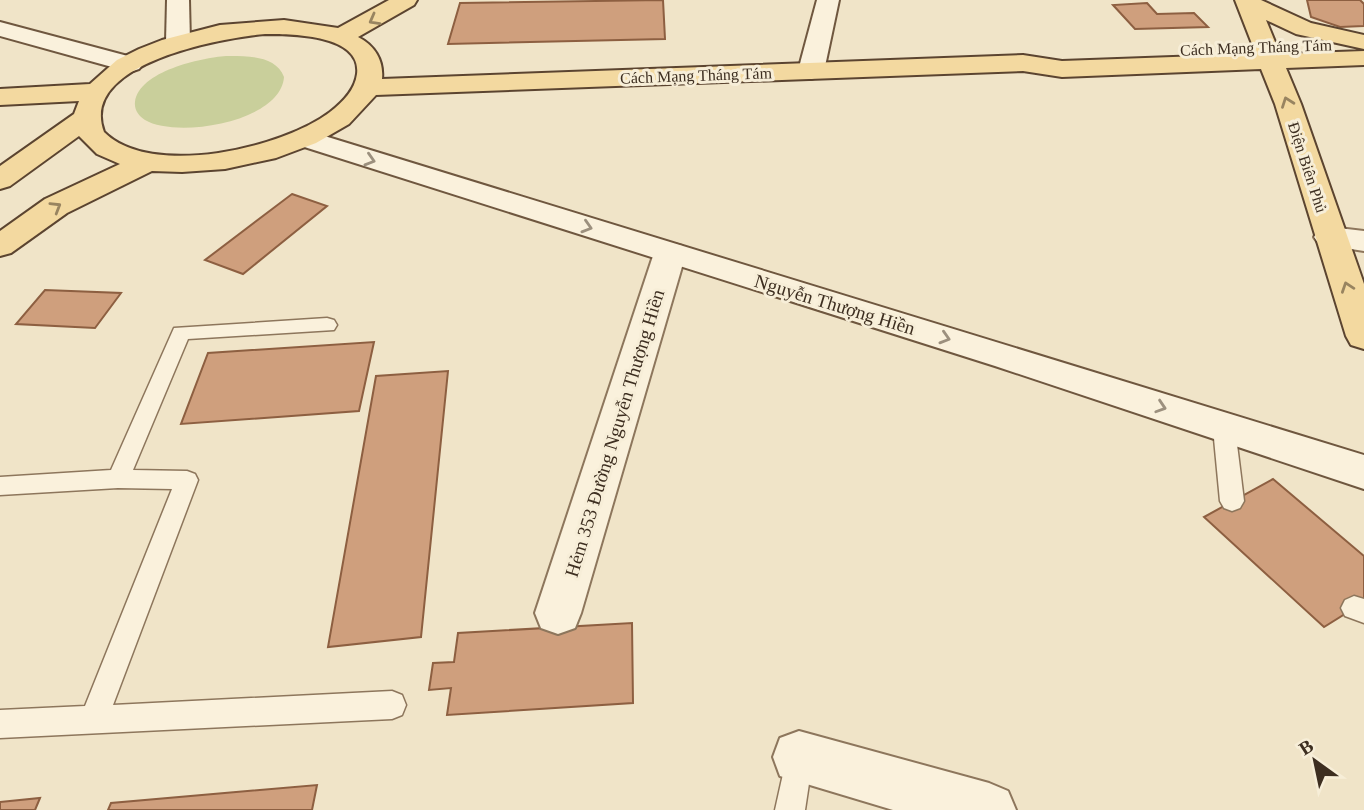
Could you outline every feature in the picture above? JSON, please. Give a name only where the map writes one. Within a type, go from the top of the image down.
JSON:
[{"type":"main road","points":[[340,37],[406,0]]},
{"type":"main road","points":[[1247,1],[1304,29],[1364,42]]},
{"type":"main road","name":"Điện Biên Phủ","points":[[1247,1],[1288,104],[1364,336]]},
{"type":"main road","points":[[0,180],[92,105],[130,64],[178,43],[236,29],[265,27],[318,30],[340,37],[365,55],[370,65],[368,87],[345,114],[305,138],[268,152],[226,160],[185,164],[147,162],[114,152],[93,137],[92,105]]},
{"type":"main road","name":"Cách Mạng Tháng Tám","points":[[368,87],[1023,63],[1062,69],[1269,53],[1364,42]]},
{"type":"main road","name":"Cách Mạng Tháng Tám","points":[[1269,53],[1364,58]]},
{"type":"main road","points":[[0,97],[92,105]]},
{"type":"main road","points":[[0,246],[56,206],[147,162]]},
{"type":"street","points":[[178,0],[178,43]]},
{"type":"street","points":[[811,71],[828,0]]},
{"type":"street","points":[[0,29],[130,64]]},
{"type":"street","name":"Nguyễn Thượng Hiền","points":[[305,138],[1007,357],[1364,472]]},
{"type":"street","points":[[1330,237],[1364,241]]},
{"type":"street","name":"Hẻm 353 Đường Nguyễn Thượng Hiền","points":[[558,613],[670,253]]},
{"type":"street","points":[[799,757],[989,810]]},
{"type":"lane","points":[[118,479],[181,332],[327,325]]},
{"type":"lane","points":[[1224,428],[1232,502]]},
{"type":"lane","points":[[0,486],[118,479],[187,480],[94,719]]},
{"type":"lane","points":[[0,724],[391,705]]},
{"type":"lane","points":[[790,810],[799,757]]},
{"type":"green space","points":[[226,56],[260,58],[274,64],[284,77],[278,93],[266,105],[247,115],[202,127],[160,125],[145,120],[137,113],[135,102],[139,91],[159,74],[187,63]]},
{"type":"building","points":[[663,0],[665,39],[448,44],[460,3]]},
{"type":"building","points":[[1307,0],[1360,0],[1364,4],[1364,26],[1340,27],[1311,17]]},
{"type":"building","points":[[1147,3],[1157,14],[1194,13],[1208,27],[1135,29],[1113,5]]},
{"type":"building","points":[[292,194],[327,206],[243,274],[205,260]]},
{"type":"building","points":[[45,290],[121,293],[95,328],[16,324]]},
{"type":"building","points":[[374,342],[359,411],[181,424],[208,353]]},
{"type":"building","points":[[448,371],[421,637],[328,647],[376,376]]},
{"type":"building","points":[[1273,479],[1364,556],[1364,602],[1324,627],[1204,517]]},
{"type":"building","points":[[632,623],[633,703],[447,715],[451,688],[429,690],[433,663],[454,662],[458,633]]},
{"type":"building","points":[[317,785],[312,810],[108,810],[111,803]]},
{"type":"building","points":[[40,798],[35,810],[0,810],[0,802]]}]
